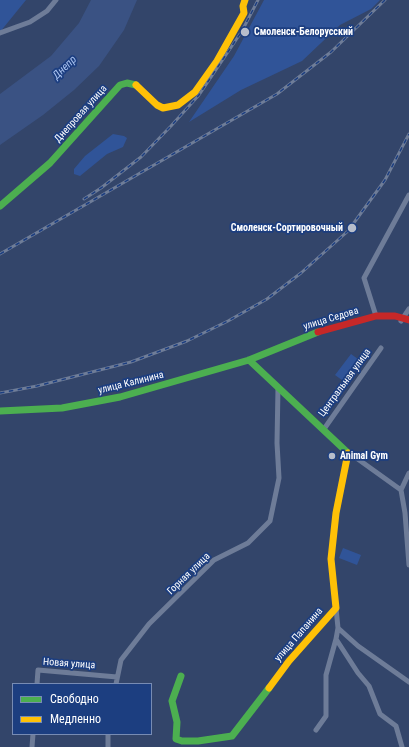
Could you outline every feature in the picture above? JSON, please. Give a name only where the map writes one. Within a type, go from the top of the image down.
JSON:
[{"type":"street","points":[[0,33],[30,22],[47,11],[56,0]]},
{"type":"street","name":"Днепровая улица","points":[[0,206],[50,162],[120,85],[126,83],[138,86],[157,106],[163,108],[178,104],[195,92],[217,61],[244,14],[243,6],[245,0]]},
{"type":"street","points":[[376,316],[364,278],[409,195]]},
{"type":"street","points":[[405,320],[409,309]]},
{"type":"street","name":"улица Седова","points":[[262,355],[321,331],[353,321],[376,316],[395,316],[405,320]]},
{"type":"street","name":"Центральная улица","points":[[324,429],[381,348]]},
{"type":"street","name":"улица Калинина","points":[[0,411],[62,408],[120,397],[191,378],[262,355]]},
{"type":"street","points":[[249,360],[348,452],[401,490]]},
{"type":"street","name":"Горная улица","points":[[116,683],[115,677],[120,660],[149,624],[214,560],[248,543],[270,521],[279,478],[277,443],[278,388]]},
{"type":"street","name":"улица Папанина","points":[[182,676],[172,701],[177,722],[176,739],[182,741],[198,741],[232,736],[239,729],[289,661],[336,608],[331,559],[336,513],[348,452]]},
{"type":"street","points":[[409,473],[401,490],[405,513],[409,565]]},
{"type":"street","points":[[316,730],[326,716],[326,675],[338,628],[336,608]]},
{"type":"street","points":[[338,628],[358,646],[409,682]]},
{"type":"street","points":[[336,639],[358,673],[369,686],[380,714],[396,726],[402,747]]},
{"type":"street","name":"Новая улица","points":[[36,683],[38,670],[115,677]]},
{"type":"street","points":[[32,747],[33,735]]},
{"type":"street","points":[[108,735],[108,747]]},
{"type":"shaded area","points":[[0,0],[26,0],[0,32]]},
{"type":"shaded area","points":[[264,0],[380,0],[371,9],[340,25],[302,61],[241,90],[189,122],[234,56]]},
{"type":"shaded area","points":[[113,134],[127,138],[123,147],[107,154],[80,176],[74,174],[74,169],[85,156]]},
{"type":"shaded area","points":[[351,354],[362,362],[346,383],[335,375]]},
{"type":"shaded area","points":[[343,548],[361,555],[357,565],[339,558]]},
{"type":"water","name":"Днепр","points":[[91,0],[137,0],[124,30],[99,66],[74,90],[43,115],[0,145],[0,94],[51,56],[79,23]]},
{"type":"railway","points":[[84,199],[101,188],[141,157],[199,95],[242,31],[258,0]]},
{"type":"railway","points":[[0,254],[277,94],[331,52],[385,0]]},
{"type":"railway","points":[[0,393],[37,386],[131,362],[187,341],[228,321],[267,299],[301,273],[348,231],[385,180],[409,134]]},
{"type":"traffic: fast","points":[[0,206],[50,163],[120,85],[127,83],[136,85]]},
{"type":"traffic: fast","points":[[0,411],[62,408],[120,397],[249,360],[318,332]]},
{"type":"traffic: fast","points":[[249,360],[348,453]]},
{"type":"traffic: fast","points":[[181,676],[172,701],[177,722],[176,739],[182,741],[198,741],[232,736],[269,688]]},
{"type":"traffic: slow","points":[[136,85],[157,105],[163,108],[178,105],[195,92],[217,61],[244,13],[243,6],[245,0]]},
{"type":"traffic: slow","points":[[269,688],[289,661],[336,608],[331,559],[336,513],[348,453]]},
{"type":"traffic: jam","points":[[318,332],[376,316],[395,316],[409,320]]},
{"type":"place","name":"Смоленск-Белорусский","points":[[245,32]]},
{"type":"place","name":"Смоленск-Сортировочный","points":[[352,228]]},
{"type":"place","name":"Animal Gym","points":[[332,456]]}]
